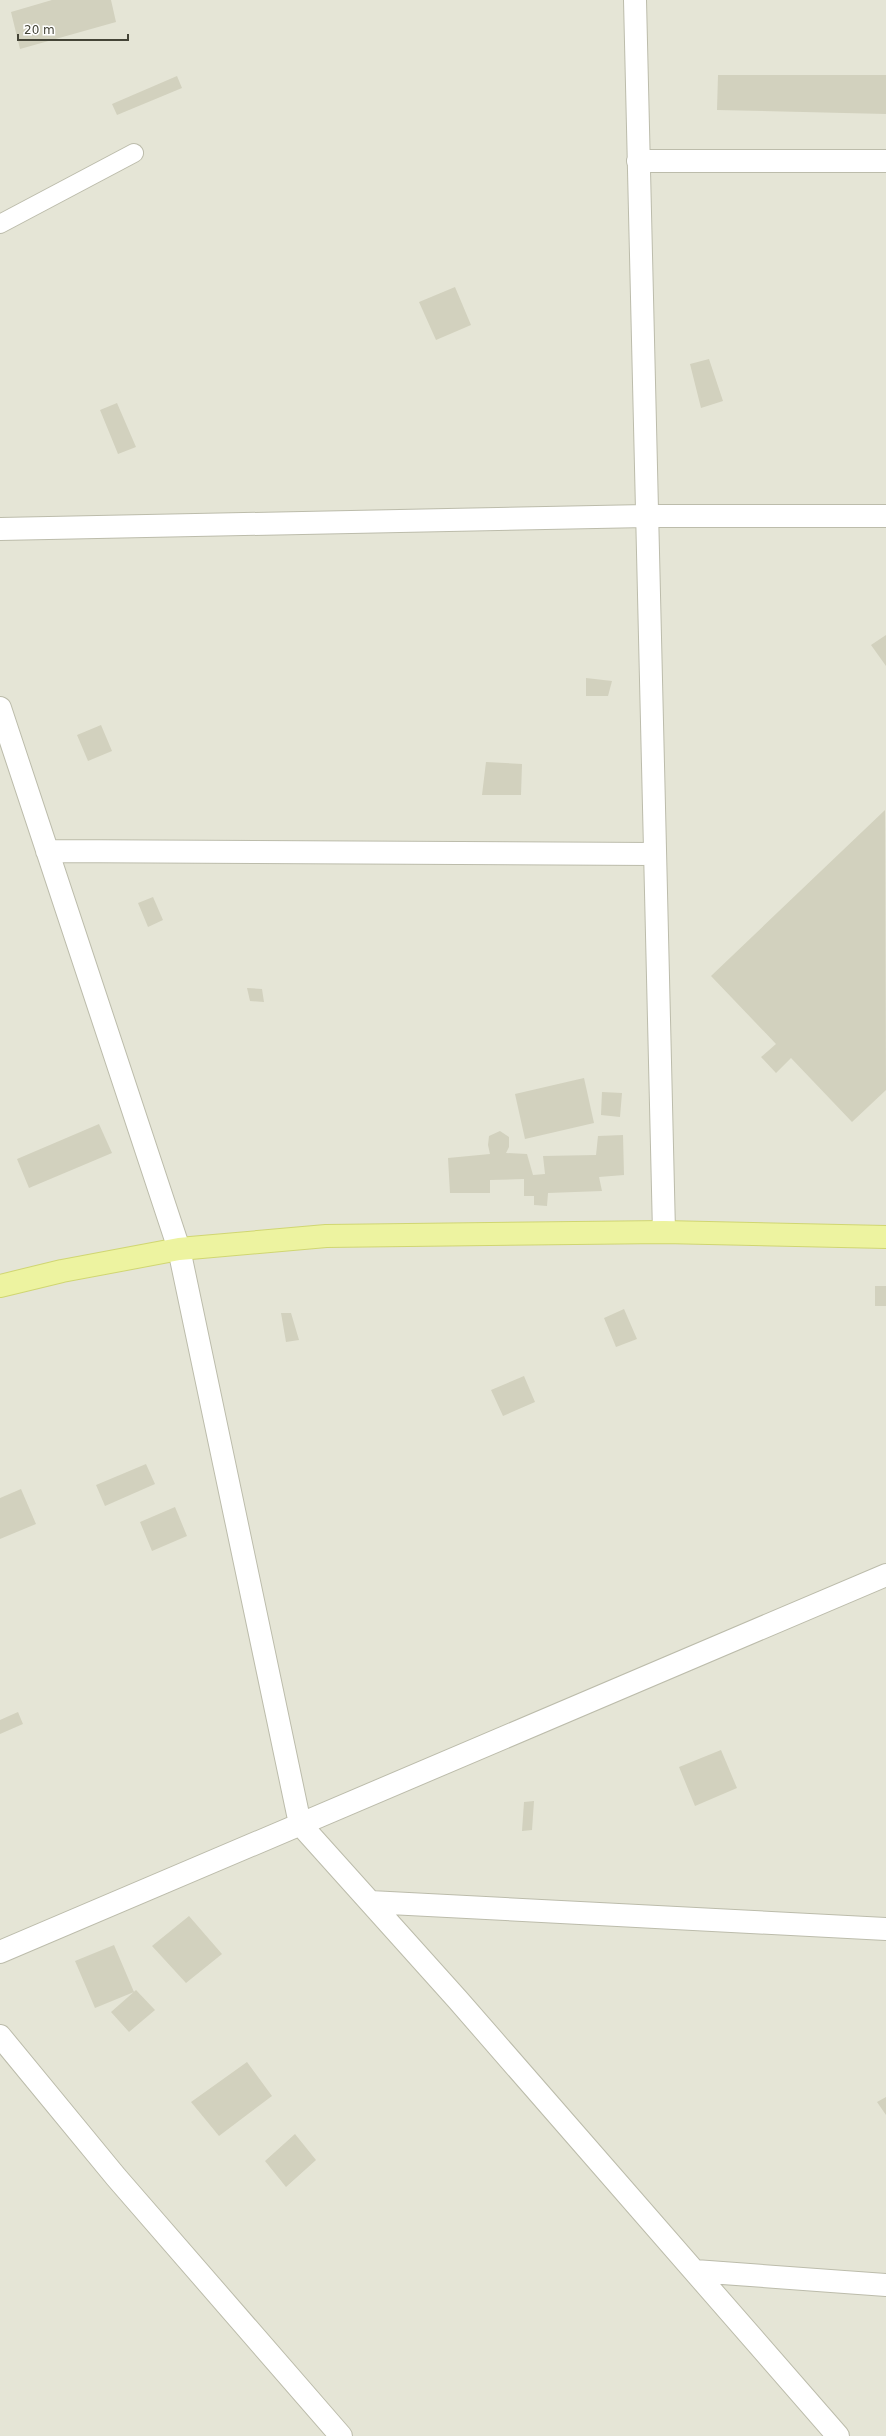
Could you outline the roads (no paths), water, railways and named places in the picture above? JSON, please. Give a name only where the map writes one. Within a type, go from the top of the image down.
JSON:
[{"type":"main road","points":[[0,1286],[62,1271],[179,1249],[326,1236],[664,1232],[886,1237]]},
{"type":"street","points":[[635,0],[664,1232]]},
{"type":"street","points":[[638,161],[886,161]]},
{"type":"street","points":[[0,529],[646,516],[886,516]]},
{"type":"street","points":[[0,708],[179,1249],[300,1824],[463,2006],[838,2436]]},
{"type":"street","points":[[47,852],[654,854]]},
{"type":"street","points":[[0,1952],[886,1576]]},
{"type":"street","points":[[370,1902],[886,1929]]},
{"type":"street","points":[[0,2036],[116,2177],[341,2436]]},
{"type":"street","points":[[695,2272],[886,2285]]},
{"type":"lane","points":[[0,224],[134,153]]}]
